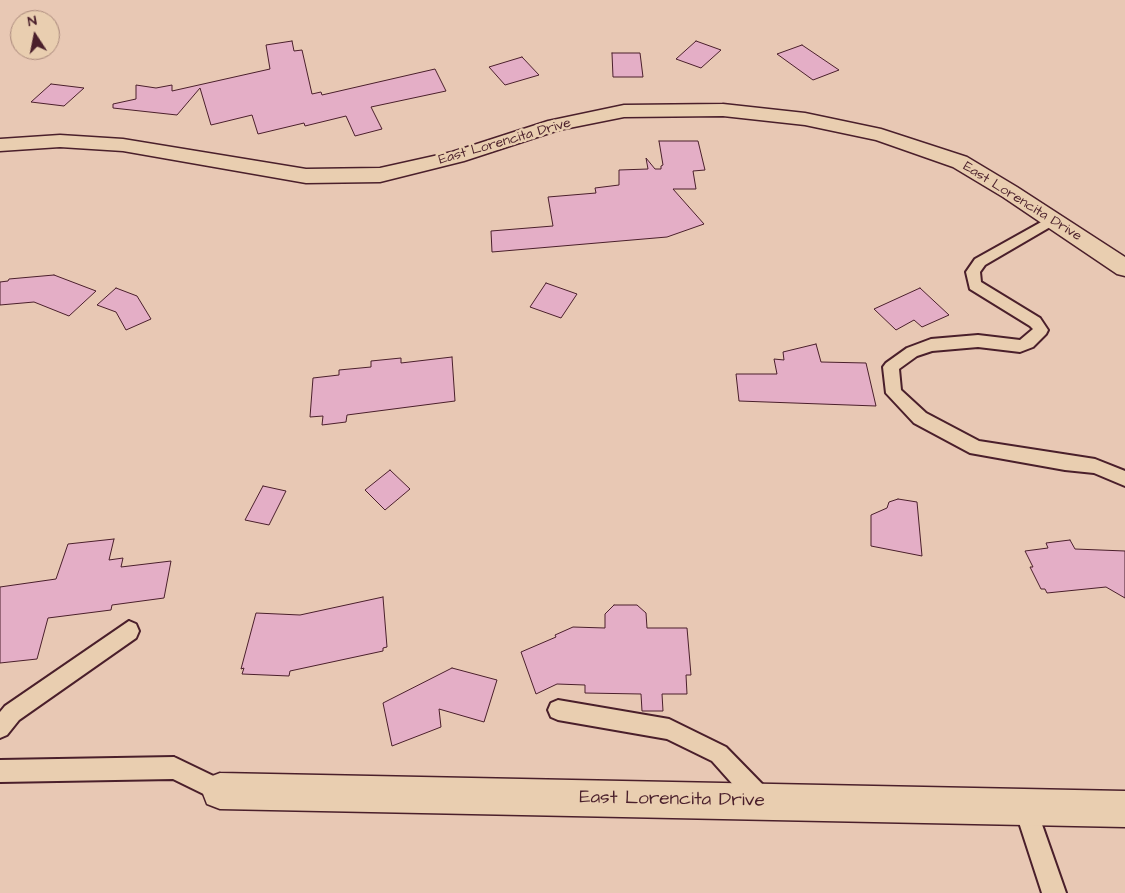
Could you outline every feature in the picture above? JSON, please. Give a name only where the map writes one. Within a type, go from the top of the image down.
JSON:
[{"type":"street","name":"East Lorencita Drive","points":[[0,145],[60,141],[123,145],[306,176],[380,175],[457,158],[555,125],[624,111],[723,110],[805,119],[880,135],[960,162],[1125,268]]},
{"type":"street","name":"East Lorencita Drive","points":[[220,791],[1125,809]]},
{"type":"lane","points":[[1052,220],[980,262],[973,272],[975,285],[1035,322],[1041,330],[1028,343],[1020,346],[978,341],[931,345],[912,352],[891,367],[894,394],[920,418],[976,448],[1065,463],[1095,466],[1125,479]]},
{"type":"lane","points":[[0,728],[12,713],[129,631]]},
{"type":"lane","points":[[558,710],[669,729],[719,754],[764,802]]},
{"type":"lane","points":[[0,771],[174,768],[220,791]]},
{"type":"lane","points":[[1025,807],[1054,893]]},
{"type":"building","points":[[292,41],[294,51],[302,50],[312,94],[321,92],[322,95],[435,69],[446,91],[371,107],[382,129],[355,136],[346,116],[305,126],[304,123],[258,134],[252,115],[211,125],[200,88],[177,115],[113,108],[113,104],[136,99],[136,85],[156,88],[172,85],[172,91],[270,69],[266,45]]},
{"type":"building","points":[[696,41],[721,50],[701,68],[676,59]]},
{"type":"building","points":[[802,45],[839,70],[813,80],[777,54]]},
{"type":"building","points":[[612,53],[640,53],[643,77],[613,77]]},
{"type":"building","points":[[522,57],[539,75],[505,85],[489,67]]},
{"type":"building","points":[[51,84],[84,88],[64,106],[31,102]]},
{"type":"building","points":[[659,141],[698,141],[705,170],[693,171],[696,189],[673,189],[704,224],[667,237],[492,252],[491,231],[553,226],[548,197],[596,193],[595,188],[619,185],[619,170],[648,169],[646,158],[655,169],[661,169],[663,165]]},
{"type":"building","points":[[54,275],[96,291],[69,316],[34,302],[0,305],[0,282],[8,281],[9,279]]},
{"type":"building","points":[[546,283],[577,294],[561,318],[530,307]]},
{"type":"building","points":[[116,288],[137,296],[151,319],[126,330],[116,312],[97,305]]},
{"type":"building","points":[[920,288],[949,315],[922,327],[914,320],[896,330],[874,309]]},
{"type":"building","points":[[816,344],[821,362],[866,363],[876,406],[739,401],[736,374],[777,374],[774,359],[784,360],[783,352]]},
{"type":"building","points":[[452,357],[455,401],[347,415],[346,422],[322,425],[323,416],[310,417],[313,378],[339,375],[339,370],[371,367],[371,361],[401,358],[401,363]]},
{"type":"building","points":[[390,470],[410,489],[385,510],[365,490]]},
{"type":"building","points":[[263,486],[286,491],[269,525],[245,520]]},
{"type":"building","points":[[898,499],[917,502],[922,556],[871,546],[871,515],[887,508],[889,502]]},
{"type":"building","points":[[114,539],[109,560],[123,558],[121,567],[171,561],[164,598],[112,605],[111,610],[48,618],[37,659],[0,663],[0,587],[56,579],[68,544]]},
{"type":"building","points":[[1070,540],[1075,549],[1125,551],[1125,598],[1106,587],[1047,593],[1045,589],[1041,589],[1030,567],[1033,567],[1025,551],[1048,548],[1046,543]]},
{"type":"building","points":[[383,597],[387,647],[383,648],[383,651],[290,671],[289,676],[242,674],[244,668],[241,669],[256,613],[300,615]]},
{"type":"building","points":[[614,605],[637,605],[646,613],[647,628],[687,628],[691,675],[686,675],[687,694],[662,694],[663,711],[642,711],[641,694],[585,693],[585,685],[557,684],[536,694],[521,652],[556,637],[555,635],[573,627],[605,628],[605,614]]},
{"type":"building","points":[[452,668],[497,680],[484,722],[439,709],[441,727],[392,746],[383,703]]}]
